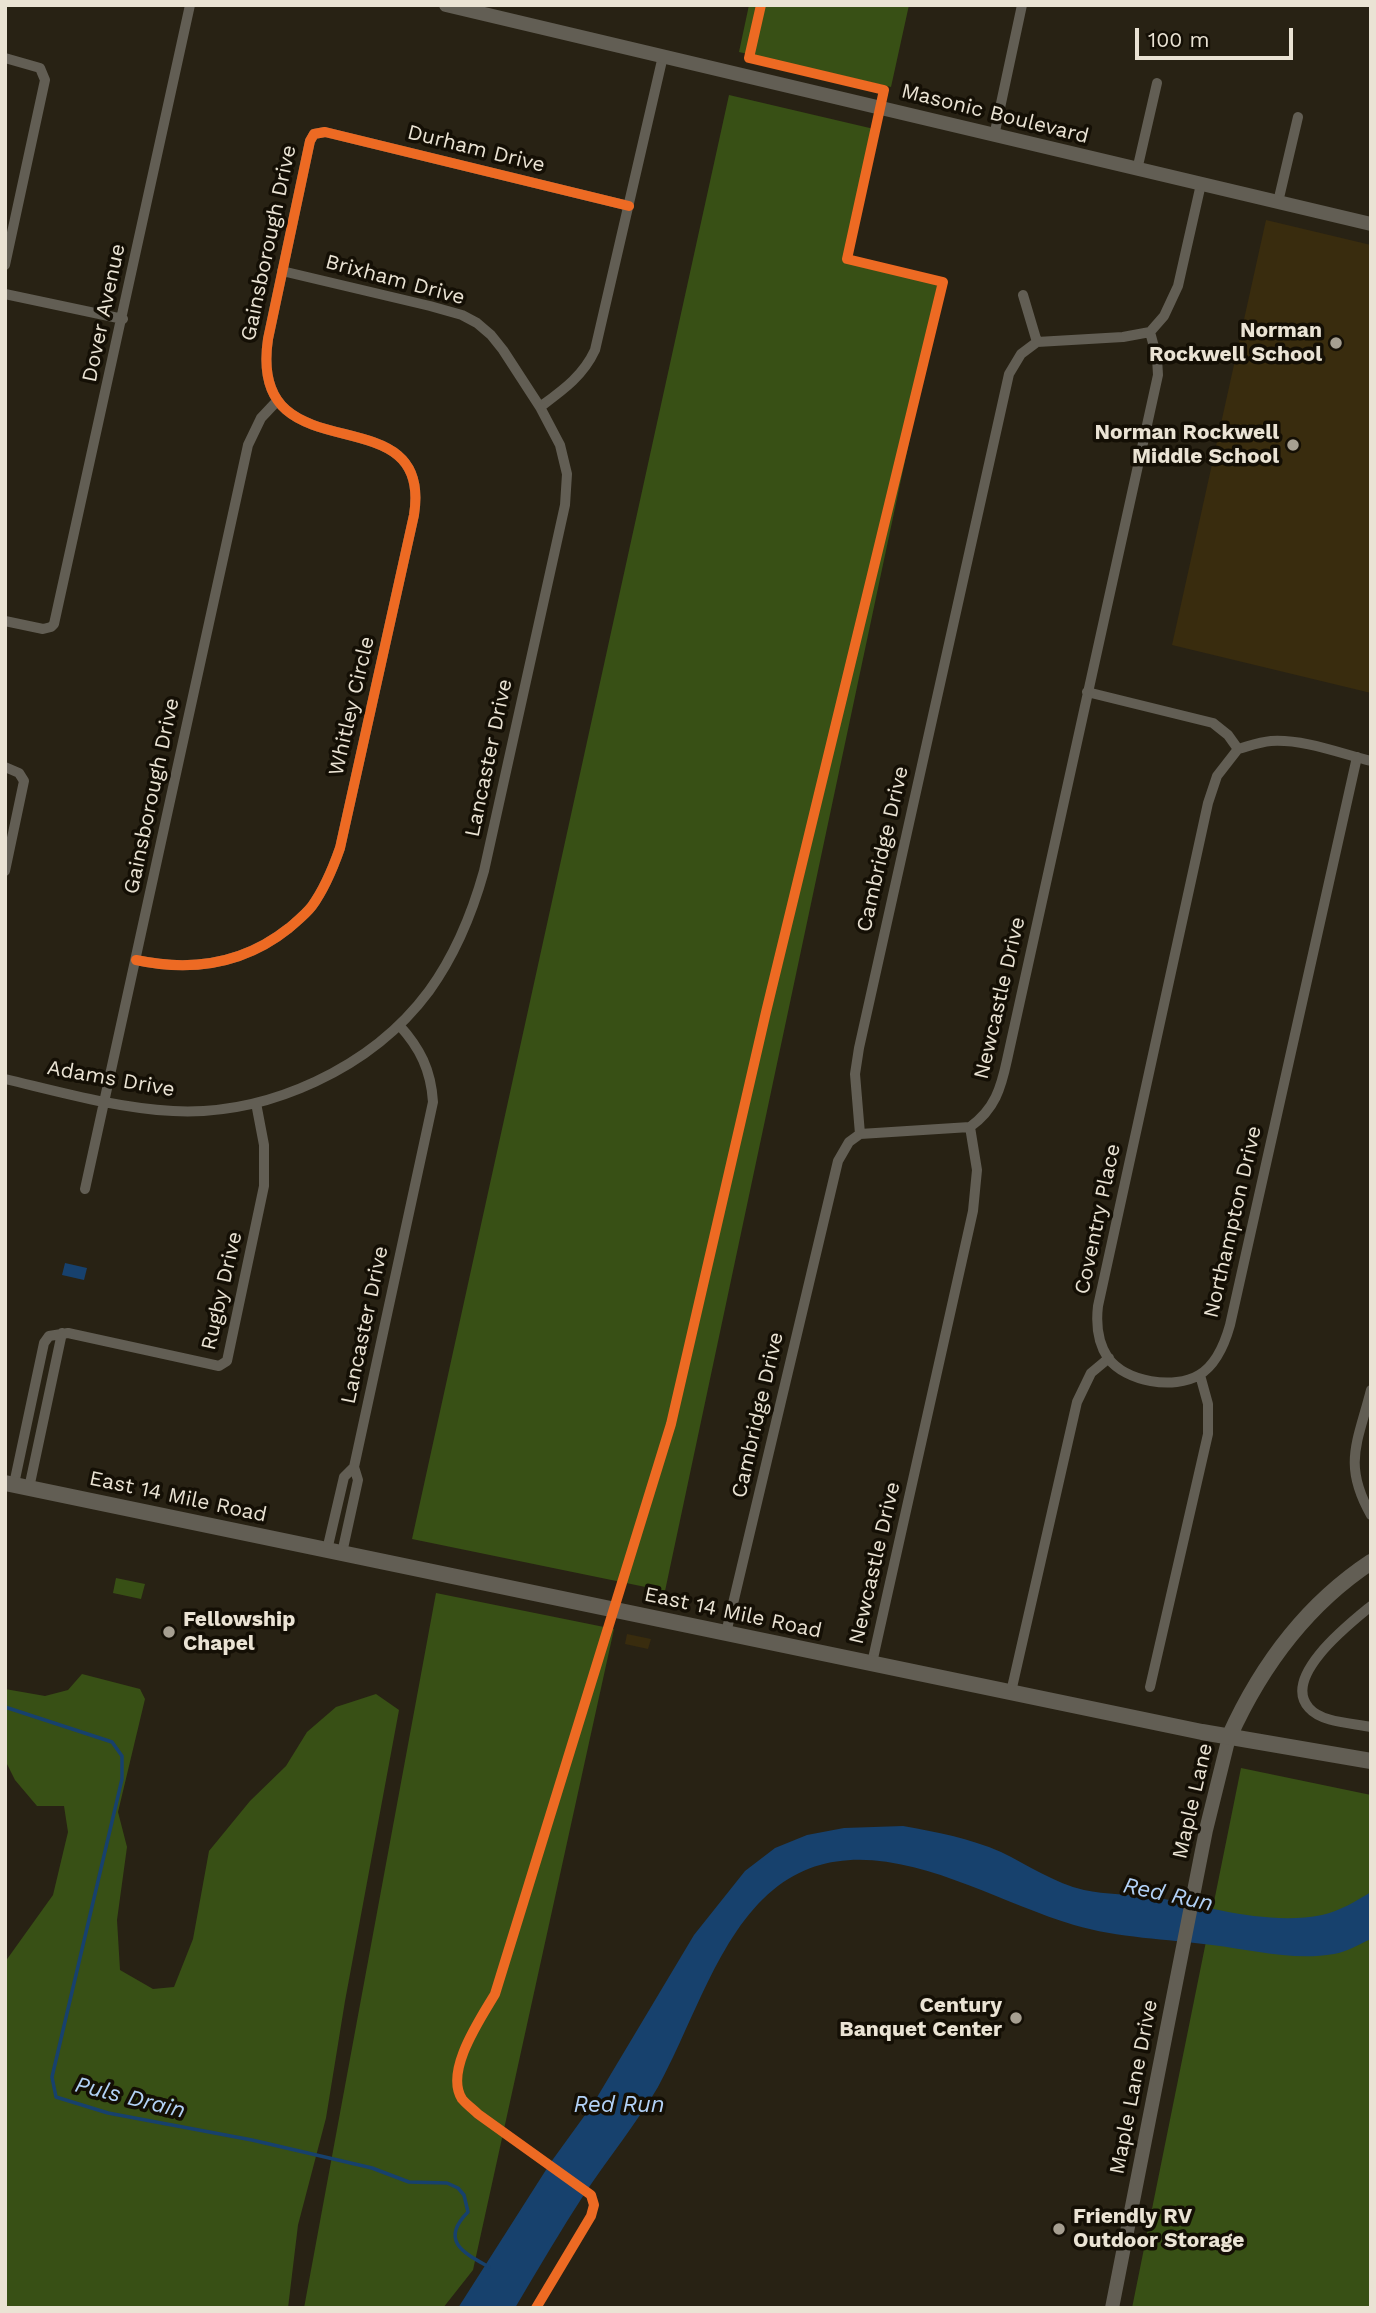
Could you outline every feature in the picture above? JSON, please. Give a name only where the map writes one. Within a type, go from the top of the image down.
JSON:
[{"type":"main road","name":"East 14 Mile Road","points":[[16,1485],[1229,1737],[1371,1761]]},
{"type":"main road","points":[[1229,1737],[1268,1666],[1297,1626],[1330,1592],[1371,1562]]},
{"type":"street","name":"Dover Avenue","points":[[5,621],[43,629],[51,628],[58,609],[190,5]]},
{"type":"street","name":"Masonic Boulevard","points":[[446,5],[1371,224]]},
{"type":"street","points":[[994,136],[1022,5]]},
{"type":"street","points":[[540,407],[579,376],[595,350],[663,56]]},
{"type":"street","points":[[5,58],[40,68],[45,80],[5,265]]},
{"type":"street","points":[[1137,170],[1157,83]]},
{"type":"street","points":[[1278,202],[1298,117]]},
{"type":"street","name":"Durham Drive","points":[[314,134],[325,132],[629,206]]},
{"type":"street","name":"Gainsborough Drive","points":[[85,1189],[248,445],[261,418],[277,401],[270,387],[266,356],[310,141],[314,134]]},
{"type":"street","points":[[1023,295],[1037,342],[1123,337],[1150,332],[1164,316],[1178,286],[1201,184]]},
{"type":"street","name":"Brixham Drive","points":[[282,271],[462,315],[491,335],[540,407]]},
{"type":"street","points":[[5,293],[123,319]]},
{"type":"street","name":"Newcastle Drive","points":[[872,1663],[974,1211],[977,1170],[970,1127],[988,1112],[1000,1089],[1158,375],[1157,358],[1150,332]]},
{"type":"street","name":"Cambridge Drive","points":[[726,1633],[838,1161],[849,1142],[860,1134],[855,1074],[859,1048],[1009,374],[1021,354],[1037,342]]},
{"type":"street","name":"Whitley Circle","points":[[136,960],[171,967],[187,967],[219,962],[259,948],[311,908],[332,870],[340,848],[414,515],[415,483],[405,463],[389,447],[303,422],[277,401]]},
{"type":"street","name":"Lancaster Drive","points":[[334,1552],[358,1480],[354,1467],[433,1102],[432,1086],[423,1056],[398,1026],[427,993],[449,959],[475,905],[565,505],[567,474],[564,456],[540,407]]},
{"type":"street","points":[[1087,692],[1213,723],[1228,734],[1238,749],[1269,741],[1281,741],[1371,761]]},
{"type":"street","name":"Coventry Place","points":[[1109,1358],[1099,1335],[1098,1306],[1208,803],[1217,776],[1238,749]]},
{"type":"street","name":"Northampton Drive","points":[[1200,1375],[1221,1350],[1230,1325],[1357,757]]},
{"type":"street","points":[[5,767],[14,769],[23,776],[24,787],[5,871]]},
{"type":"street","name":"Adams Drive","points":[[5,1079],[104,1101],[176,1111],[226,1108],[284,1095],[335,1071],[361,1056],[398,1026]]},
{"type":"street","name":"Rugby Drive","points":[[16,1485],[62,1333],[214,1366],[223,1365],[227,1361],[264,1186],[264,1145],[256,1103]]},
{"type":"street","points":[[860,1134],[970,1127]]},
{"type":"street","points":[[1011,1692],[1077,1402],[1091,1373],[1109,1358],[1128,1373],[1156,1382],[1183,1381],[1200,1375],[1208,1404],[1208,1434],[1150,1687]]},
{"type":"street","points":[[1371,1390],[1353,1463],[1358,1488],[1371,1515]]},
{"type":"street","points":[[1371,1606],[1315,1660],[1303,1680],[1302,1689],[1310,1709],[1322,1716],[1371,1727]]},
{"type":"street","name":"Maple Lane","points":[[1197,1874],[1229,1737]]},
{"type":"street","name":"Maple Lane Drive","points":[[1112,2308],[1197,1874]]},
{"type":"shaded area","name":"Norman Rockwell Middle School","points":[[1266,220],[1371,245],[1371,693],[1172,645]]},
{"type":"shaded area","points":[[627,1634],[651,1639],[648,1649],[625,1644]]},
{"type":"green space","points":[[749,5],[909,5],[891,87],[739,52]]},
{"type":"green space","points":[[729,95],[874,129],[847,259],[943,282],[665,1591],[412,1539]]},
{"type":"green space","points":[[116,1578],[145,1584],[141,1599],[113,1593]]},
{"type":"green space","points":[[436,1593],[614,1629],[473,2270],[443,2308],[304,2308]]},
{"type":"green space","points":[[82,1674],[140,1689],[145,1699],[118,1812],[127,1847],[117,1920],[120,1970],[153,1989],[174,1987],[193,1939],[209,1851],[250,1801],[286,1766],[307,1732],[336,1707],[376,1694],[399,1710],[326,2118],[298,2225],[288,2308],[5,2308],[5,1962],[53,1895],[68,1832],[64,1806],[37,1806],[15,1780],[5,1760],[5,1689],[45,1696],[68,1690]]},
{"type":"green space","points":[[1241,1768],[1371,1795],[1371,2308],[1132,2308]]},
{"type":"water","points":[[65,1263],[87,1268],[84,1280],[62,1275]]},
{"type":"water","name":"Red Run","points":[[903,1826],[953,1836],[989,1847],[1052,1878],[1084,1890],[1153,1897],[1259,1917],[1301,1918],[1322,1915],[1371,1892],[1371,1939],[1334,1954],[1273,1954],[1125,1935],[1074,1925],[962,1883],[883,1861],[845,1860],[808,1869],[773,1890],[737,1931],[721,1956],[658,2087],[585,2193],[515,2308],[458,2308],[551,2162],[593,2104],[694,1935],[745,1871],[775,1848],[807,1835],[844,1828]]},
{"type":"waterway","name":"Puls Drain","points":[[5,1707],[112,1742],[122,1756],[122,1779],[52,2077],[56,2097],[108,2113],[252,2140],[372,2168],[409,2182],[447,2183],[458,2188],[464,2195],[468,2212],[456,2231],[458,2245],[471,2257],[489,2267]]},
{"type":"cycle path","points":[[536,2308],[591,2216],[594,2205],[591,2195],[468,2105],[462,2099],[458,2087],[458,2074],[466,2045],[495,1994],[671,1424],[766,1012],[943,282],[847,259],[884,90],[749,58],[761,5]]},
{"type":"cycle path","points":[[136,960],[157,964],[197,965],[236,957],[254,950],[289,928],[317,899],[340,848],[414,515],[413,477],[397,454],[371,441],[310,424],[285,409],[269,382],[268,339],[310,141],[314,134],[325,132],[629,206]]},
{"type":"place","name":"Norman Rockwell School","points":[[1336,343]]},
{"type":"place","name":"Norman Rockwell Middle School","points":[[1293,445]]},
{"type":"place","name":"Fellowship Chapel","points":[[169,1632]]},
{"type":"place","name":"Century Banquet Center","points":[[1016,2018]]},
{"type":"place","name":"Friendly RV Outdoor Storage","points":[[1059,2229]]}]
